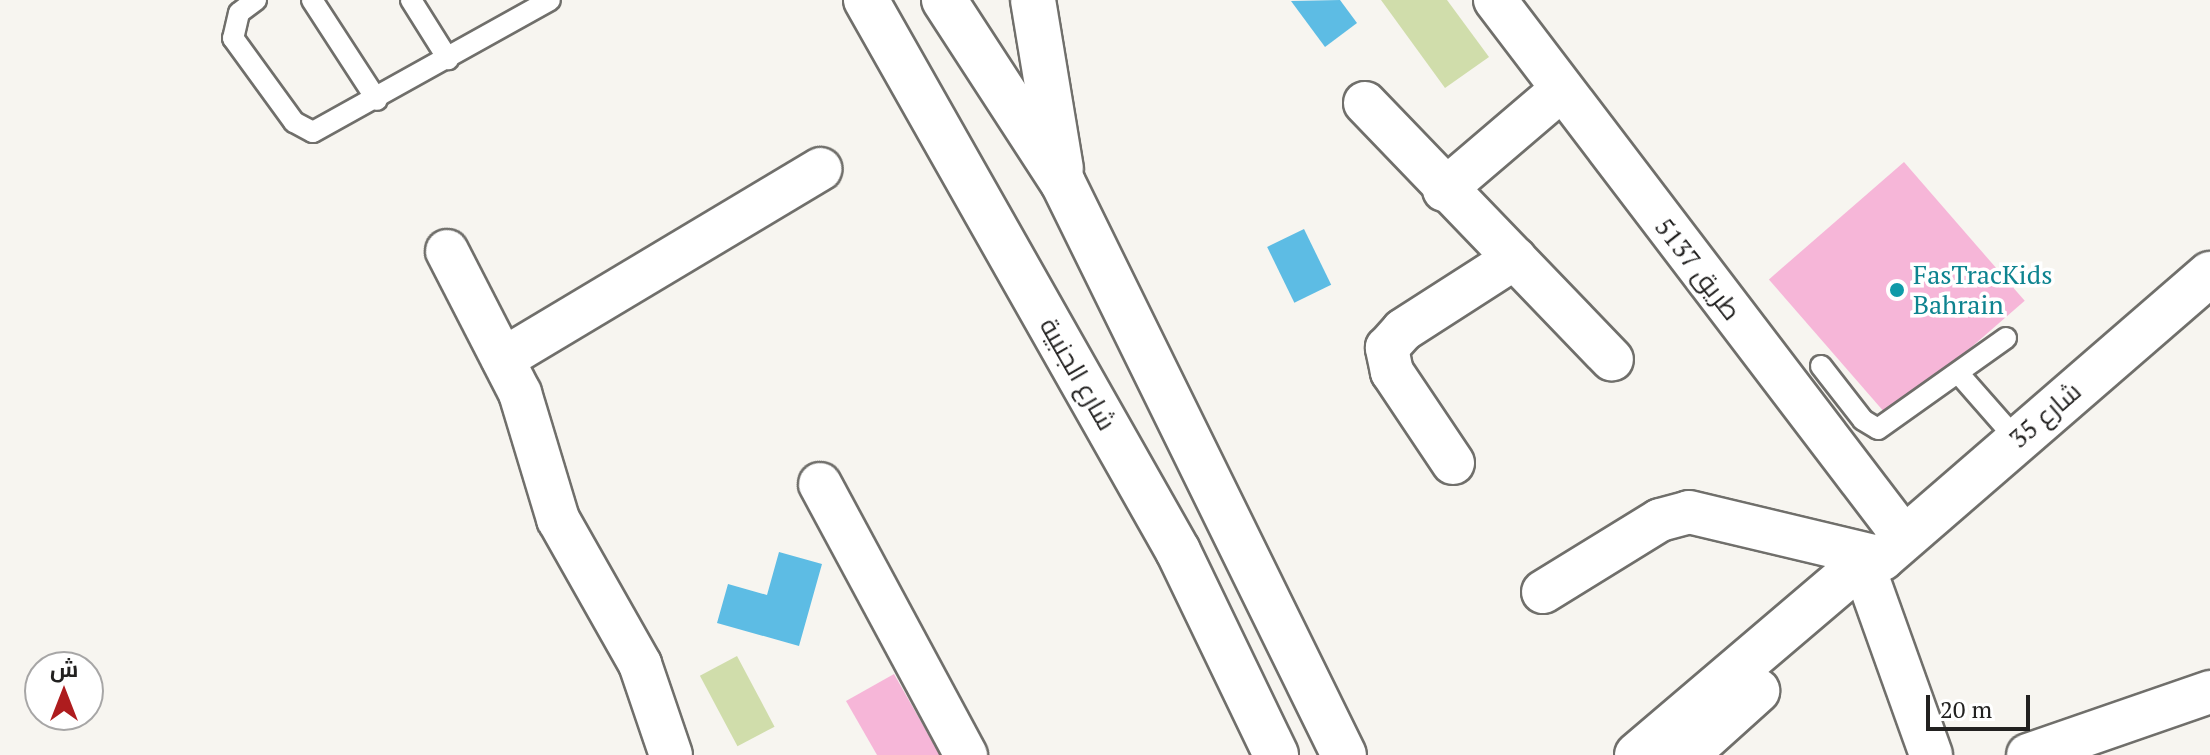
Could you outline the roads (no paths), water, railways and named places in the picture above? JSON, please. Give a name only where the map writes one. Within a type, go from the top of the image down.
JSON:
[{"type":"main road","name":"شارع الجنبية","points":[[866,0],[1178,551],[1276,755]]},
{"type":"main road","points":[[944,0],[1063,183],[1344,755]]},
{"type":"main road","points":[[1033,0],[1063,183]]},
{"type":"main road","name":"شارع 35","points":[[1686,755],[1885,560],[2017,440],[2210,274]]},
{"type":"main road","name":"شارع 35","points":[[1637,755],[1845,578],[1885,560]]},
{"type":"main road","points":[[1313,696],[1357,755]]},
{"type":"street","name":"طريق 5137","points":[[1495,0],[1561,90],[1885,560],[1931,755]]},
{"type":"street","points":[[1444,190],[1561,90]]},
{"type":"street","points":[[1365,103],[1444,190],[1515,258],[1612,360]]},
{"type":"street","points":[[503,359],[821,169]]},
{"type":"street","points":[[447,251],[520,393],[558,519],[640,664],[671,755]]},
{"type":"street","points":[[1453,463],[1392,372],[1387,348],[1403,330],[1515,258]]},
{"type":"street","points":[[820,484],[966,755]]},
{"type":"street","points":[[1543,592],[1660,520],[1689,512],[1885,560]]},
{"type":"street","points":[[2028,755],[2210,692]]},
{"type":"lane","points":[[256,0],[239,13],[233,38],[302,129],[324,131],[550,0]]},
{"type":"lane","points":[[312,0],[377,100]]},
{"type":"lane","points":[[411,0],[448,59]]},
{"type":"lane","points":[[1821,366],[1863,420],[1878,429],[2006,338]]},
{"type":"lane","points":[[1959,374],[2017,440]]},
{"type":"water","points":[[1340,0],[1357,23],[1325,47],[1291,1]]},
{"type":"water","points":[[1304,229],[1331,285],[1294,303],[1267,247]]},
{"type":"water","points":[[779,552],[822,564],[799,646],[717,623],[728,584],[767,595]]},
{"type":"place","name":"FasTracKids Bahrain","points":[[1897,290]]}]
